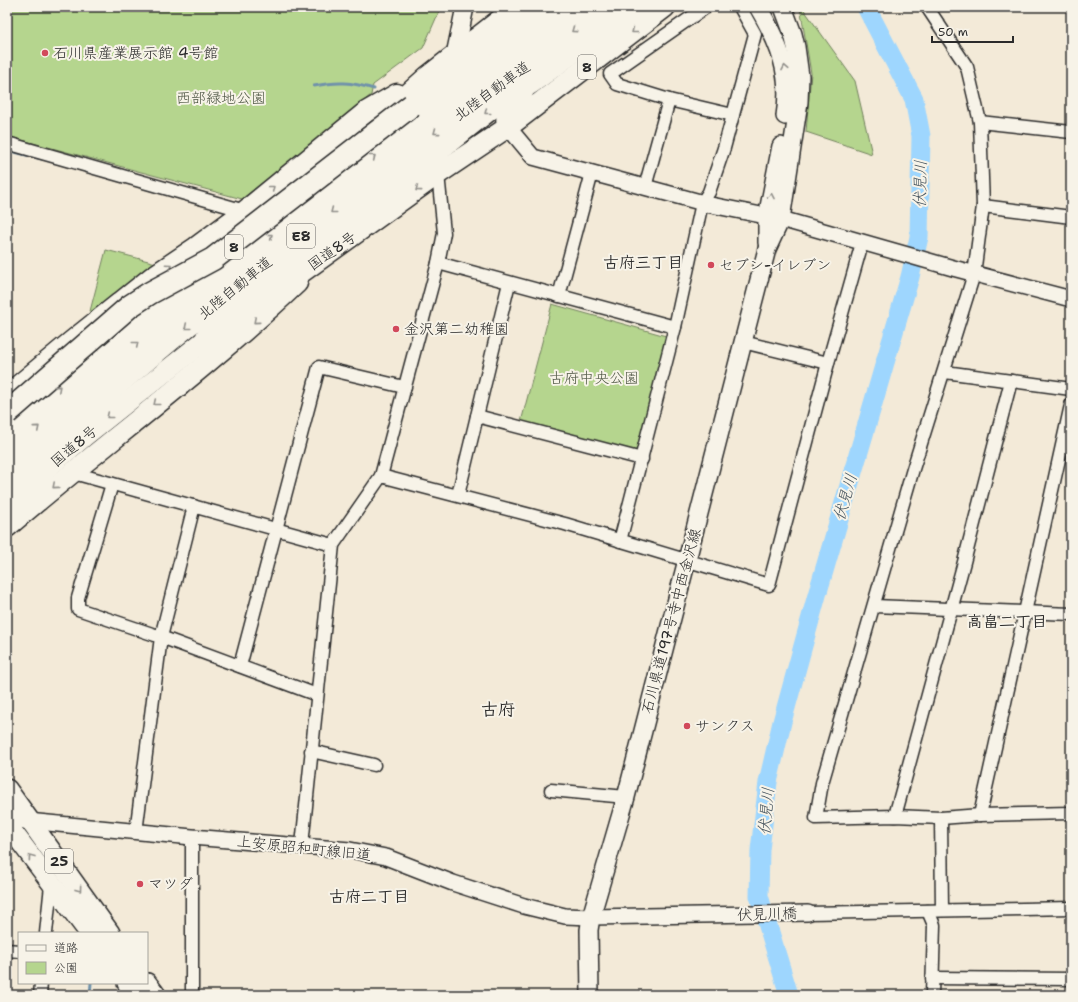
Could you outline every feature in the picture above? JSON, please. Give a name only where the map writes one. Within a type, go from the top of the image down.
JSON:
[{"type":"highway","name":"北陸自動車道","points":[[7,454],[223,272],[439,106],[574,7]]},
{"type":"highway","name":"北陸自動車道","points":[[7,479],[133,370],[238,285],[451,120],[606,7]]},
{"type":"highway","points":[[207,338],[253,297],[491,108],[532,82],[634,7]]},
{"type":"highway","name":"国道8号","points":[[7,503],[86,435],[207,338],[326,256],[438,174],[508,127],[665,7]]},
{"type":"highway","points":[[455,55],[532,8]]},
{"type":"highway","points":[[7,413],[130,306],[150,293],[213,259],[412,105],[532,8]]},
{"type":"highway","name":"8","points":[[7,432],[164,298],[223,257],[314,179],[428,76],[455,55]]},
{"type":"highway","points":[[7,396],[72,341],[152,277],[195,248],[245,211],[366,112],[428,76]]},
{"type":"highway","points":[[508,127],[507,120],[512,102],[532,82]]},
{"type":"highway","name":"8","points":[[7,527],[70,472],[240,336],[326,256]]},
{"type":"main road","points":[[455,55],[464,7]]},
{"type":"main road","name":"石川県道197号寺中西金沢線","points":[[758,7],[777,42],[785,67],[788,100],[774,218]]},
{"type":"main road","name":"石川県道197号寺中西金沢線","points":[[590,995],[589,930],[591,917],[626,797],[767,249],[799,102],[800,76],[793,34],[783,7]]},
{"type":"main road","name":"25","points":[[7,789],[109,932]]},
{"type":"main road","name":"25","points":[[7,824],[51,885],[88,932]]},
{"type":"main road","points":[[128,984],[136,995]]},
{"type":"main road","points":[[148,984],[156,995]]},
{"type":"street","points":[[706,7],[610,74],[617,84],[669,100],[733,115]]},
{"type":"street","points":[[620,541],[675,327],[702,203],[709,192],[724,148],[756,34],[740,7]]},
{"type":"street","points":[[927,7],[966,67],[980,122],[983,206],[974,274],[945,372],[913,469],[822,783],[816,818],[895,816],[941,818],[980,815],[1036,815],[1071,811]]},
{"type":"street","points":[[645,187],[669,100]]},
{"type":"street","points":[[980,122],[1071,132]]},
{"type":"street","points":[[508,127],[533,157],[702,203],[774,218],[974,274],[1071,299]]},
{"type":"street","points":[[7,143],[245,211]]},
{"type":"street","points":[[559,296],[592,173]]},
{"type":"street","points":[[302,845],[333,545],[380,476],[438,264],[444,233],[438,174]]},
{"type":"street","points":[[983,206],[1071,217]]},
{"type":"street","points":[[380,476],[458,495],[769,585],[828,363],[867,244]]},
{"type":"street","points":[[438,264],[675,327]]},
{"type":"street","points":[[458,495],[509,283]]},
{"type":"street","points":[[743,342],[828,363]]},
{"type":"street","points":[[240,666],[319,367],[404,387]]},
{"type":"street","points":[[945,372],[1071,389]]},
{"type":"street","points":[[895,816],[964,562],[1011,381]]},
{"type":"street","points":[[980,815],[1071,405]]},
{"type":"street","points":[[477,416],[642,459]]},
{"type":"street","points":[[70,472],[333,545]]},
{"type":"street","points":[[112,484],[78,598],[78,609],[161,637],[317,695]]},
{"type":"street","points":[[136,832],[161,637],[194,506]]},
{"type":"street","points":[[874,606],[1071,614]]},
{"type":"street","points":[[311,751],[374,765]]},
{"type":"street","points":[[551,790],[626,797]]},
{"type":"street","points":[[941,818],[942,910]]},
{"type":"street","name":"上安原昭和町線旧道","points":[[7,819],[29,820],[136,832],[350,850],[386,857],[453,883],[524,906],[565,916],[727,915]]},
{"type":"street","points":[[192,837],[192,995]]},
{"type":"street","points":[[46,932],[51,885]]},
{"type":"street","points":[[808,913],[1071,908]]},
{"type":"street","points":[[928,911],[934,925],[932,995]]},
{"type":"street","name":"伏見川橋","points":[[727,915],[808,913]]},
{"type":"street","points":[[7,950],[18,950]]},
{"type":"street","points":[[932,978],[1071,979]]},
{"type":"street","points":[[40,995],[41,984]]},
{"type":"green space","name":"西部緑地公園","points":[[7,7],[441,7],[423,48],[373,85],[371,95],[242,199],[7,136]]},
{"type":"green space","points":[[800,7],[802,7],[855,81],[872,154],[806,132],[811,73]]},
{"type":"green space","points":[[106,250],[156,263],[89,315]]},
{"type":"green space","name":"古府中央公園","points":[[552,304],[666,336],[637,451],[521,422]]},
{"type":"waterway","name":"伏見川","points":[[789,995],[759,896],[760,850],[768,782],[782,722],[817,595],[910,277],[919,237],[921,136],[914,99],[866,7]]},
{"type":"waterway","points":[[314,86],[331,83],[344,83],[374,89]]},
{"type":"waterway","points":[[7,150],[42,159]]},
{"type":"waterway","points":[[90,995],[91,984]]},
{"type":"place","name":"石川県産業展示館 4号館","points":[[45,53]]},
{"type":"place","name":"セブン-イレブン","points":[[711,265]]},
{"type":"place","name":"金沢第二幼稚園","points":[[396,329]]},
{"type":"place","name":"サンクス","points":[[687,726]]},
{"type":"place","name":"マツダ","points":[[140,884]]},
{"type":"district","name":"古府三丁目","points":[[643,262]]},
{"type":"district","name":"高畠二丁目","points":[[1007,621]]},
{"type":"district","name":"古府","points":[[498,709]]},
{"type":"district","name":"古府二丁目","points":[[369,896]]}]
